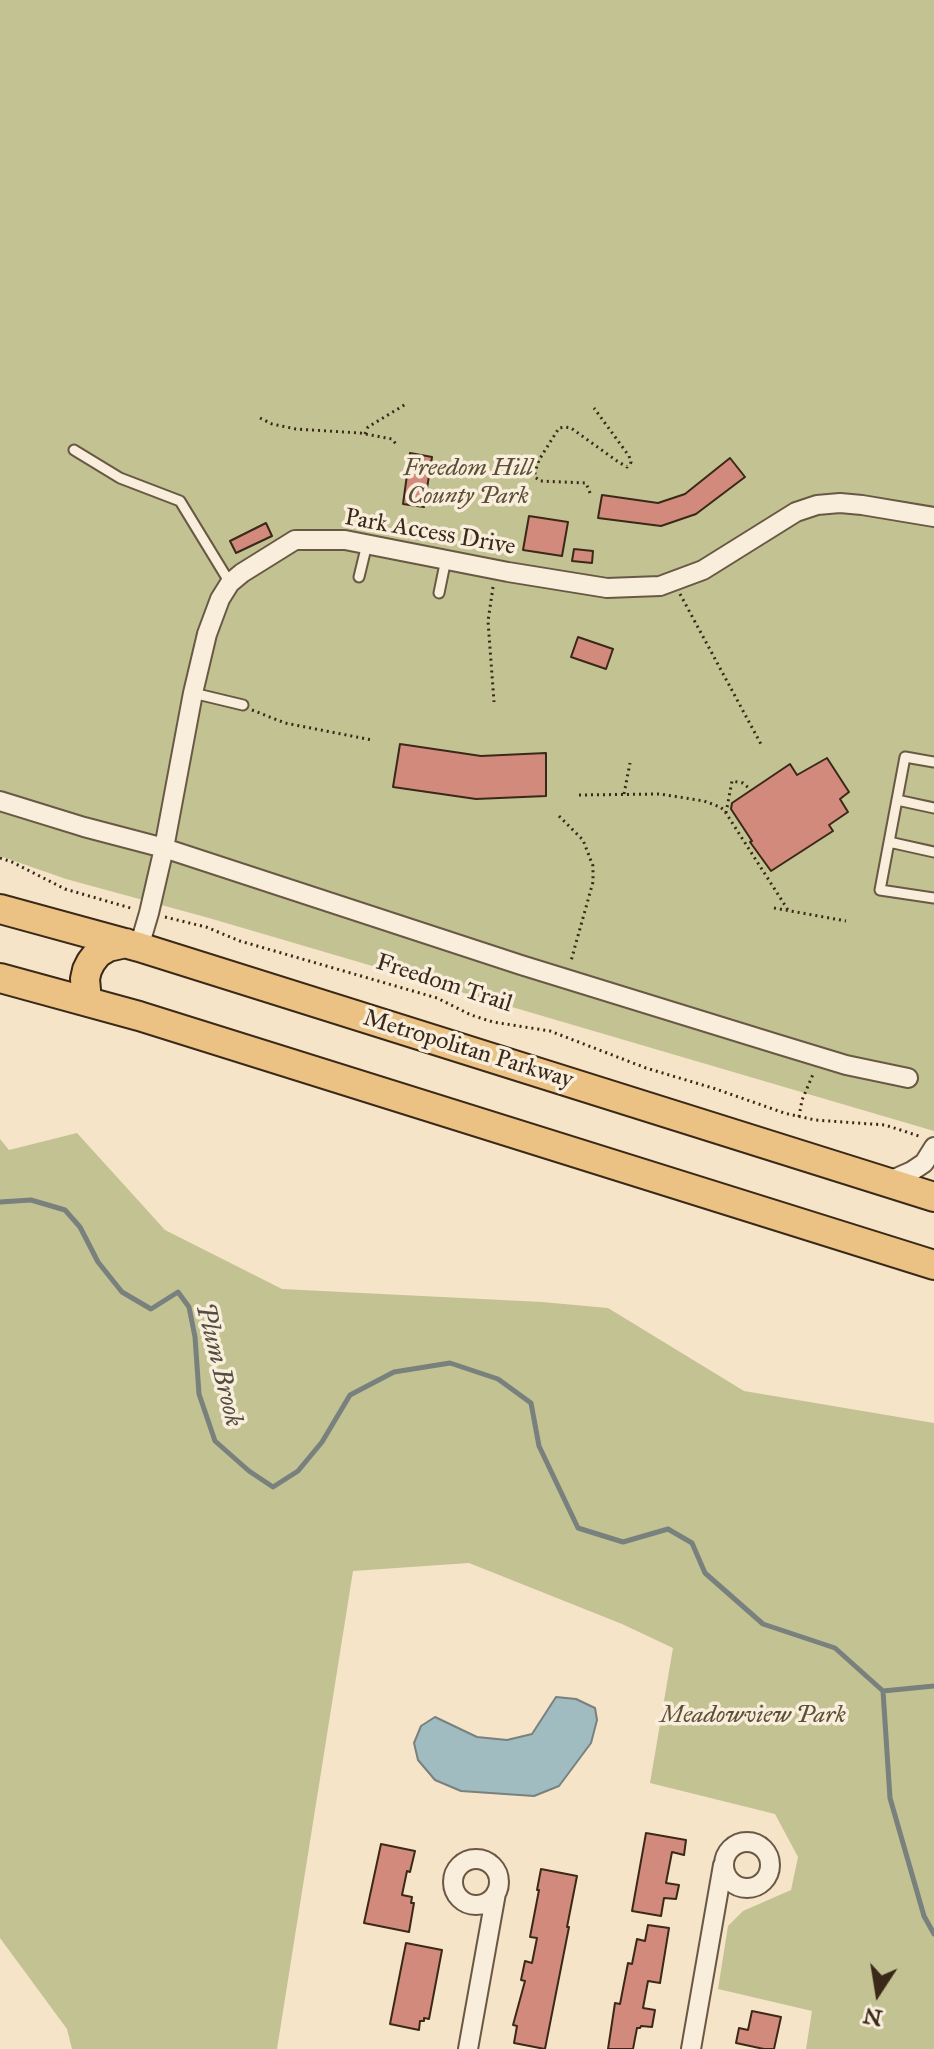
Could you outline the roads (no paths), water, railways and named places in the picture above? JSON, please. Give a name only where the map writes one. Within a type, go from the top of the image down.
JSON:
[{"type":"main road","name":"Metropolitan Parkway","points":[[0,909],[132,945],[934,1197]]},
{"type":"main road","points":[[87,1001],[87,970],[98,953],[108,947],[132,945]]},
{"type":"main road","points":[[0,978],[87,1001],[934,1265]]},
{"type":"street","name":"Park Access Drive","points":[[132,945],[149,913],[193,693],[207,634],[220,599],[230,583],[242,573],[295,540],[345,540],[607,588],[660,586],[703,570],[796,512],[817,505],[862,505],[934,517]]},
{"type":"street","points":[[0,801],[164,848],[846,1065],[908,1078]]},
{"type":"street","points":[[887,1182],[924,1163],[930,1143]]},
{"type":"street","points":[[691,2049],[723,1865],[728,1851],[736,1844],[748,1842],[762,1847],[769,1861],[767,1876],[756,1886],[742,1887],[728,1893],[717,1903]]},
{"type":"street","points":[[468,2049],[499,1878],[492,1865],[478,1859],[463,1862],[454,1874],[454,1889],[464,1901],[482,1913],[489,1924]]},
{"type":"street","points":[[723,1865],[728,1879],[742,1887]]},
{"type":"street","points":[[471,1904],[485,1903],[496,1893]]},
{"type":"lane","points":[[74,450],[120,478],[180,501],[230,583]]},
{"type":"lane","points":[[359,577],[367,544]]},
{"type":"lane","points":[[439,593],[446,559]]},
{"type":"lane","points":[[193,693],[243,705]]},
{"type":"lane","points":[[934,762],[905,757],[880,890],[934,898]]},
{"type":"lane","points":[[897,800],[934,808]]},
{"type":"lane","points":[[889,842],[934,852]]},
{"type":"water","points":[[556,1697],[576,1699],[595,1708],[597,1720],[591,1743],[559,1786],[534,1796],[461,1791],[435,1780],[418,1760],[414,1743],[421,1726],[435,1717],[477,1737],[507,1740],[532,1734]]},
{"type":"waterway","name":"Plum Brook","points":[[0,1202],[31,1200],[65,1210],[80,1227],[98,1262],[122,1292],[151,1309],[178,1292],[189,1307],[195,1337],[199,1394],[215,1441],[273,1487],[298,1471],[322,1442],[350,1395],[394,1372],[450,1363],[498,1379],[531,1403],[539,1446],[578,1528],[623,1542],[668,1529],[692,1543],[705,1573],[763,1624],[835,1648],[883,1691],[890,1798],[924,1916],[934,1934]]},
{"type":"waterway","points":[[883,1691],[934,1686]]},
{"type":"park label","name":"Freedom Hill County Park","points":[[468,483]]},
{"type":"park label","name":"Meadowview Park","points":[[753,1716]]}]
